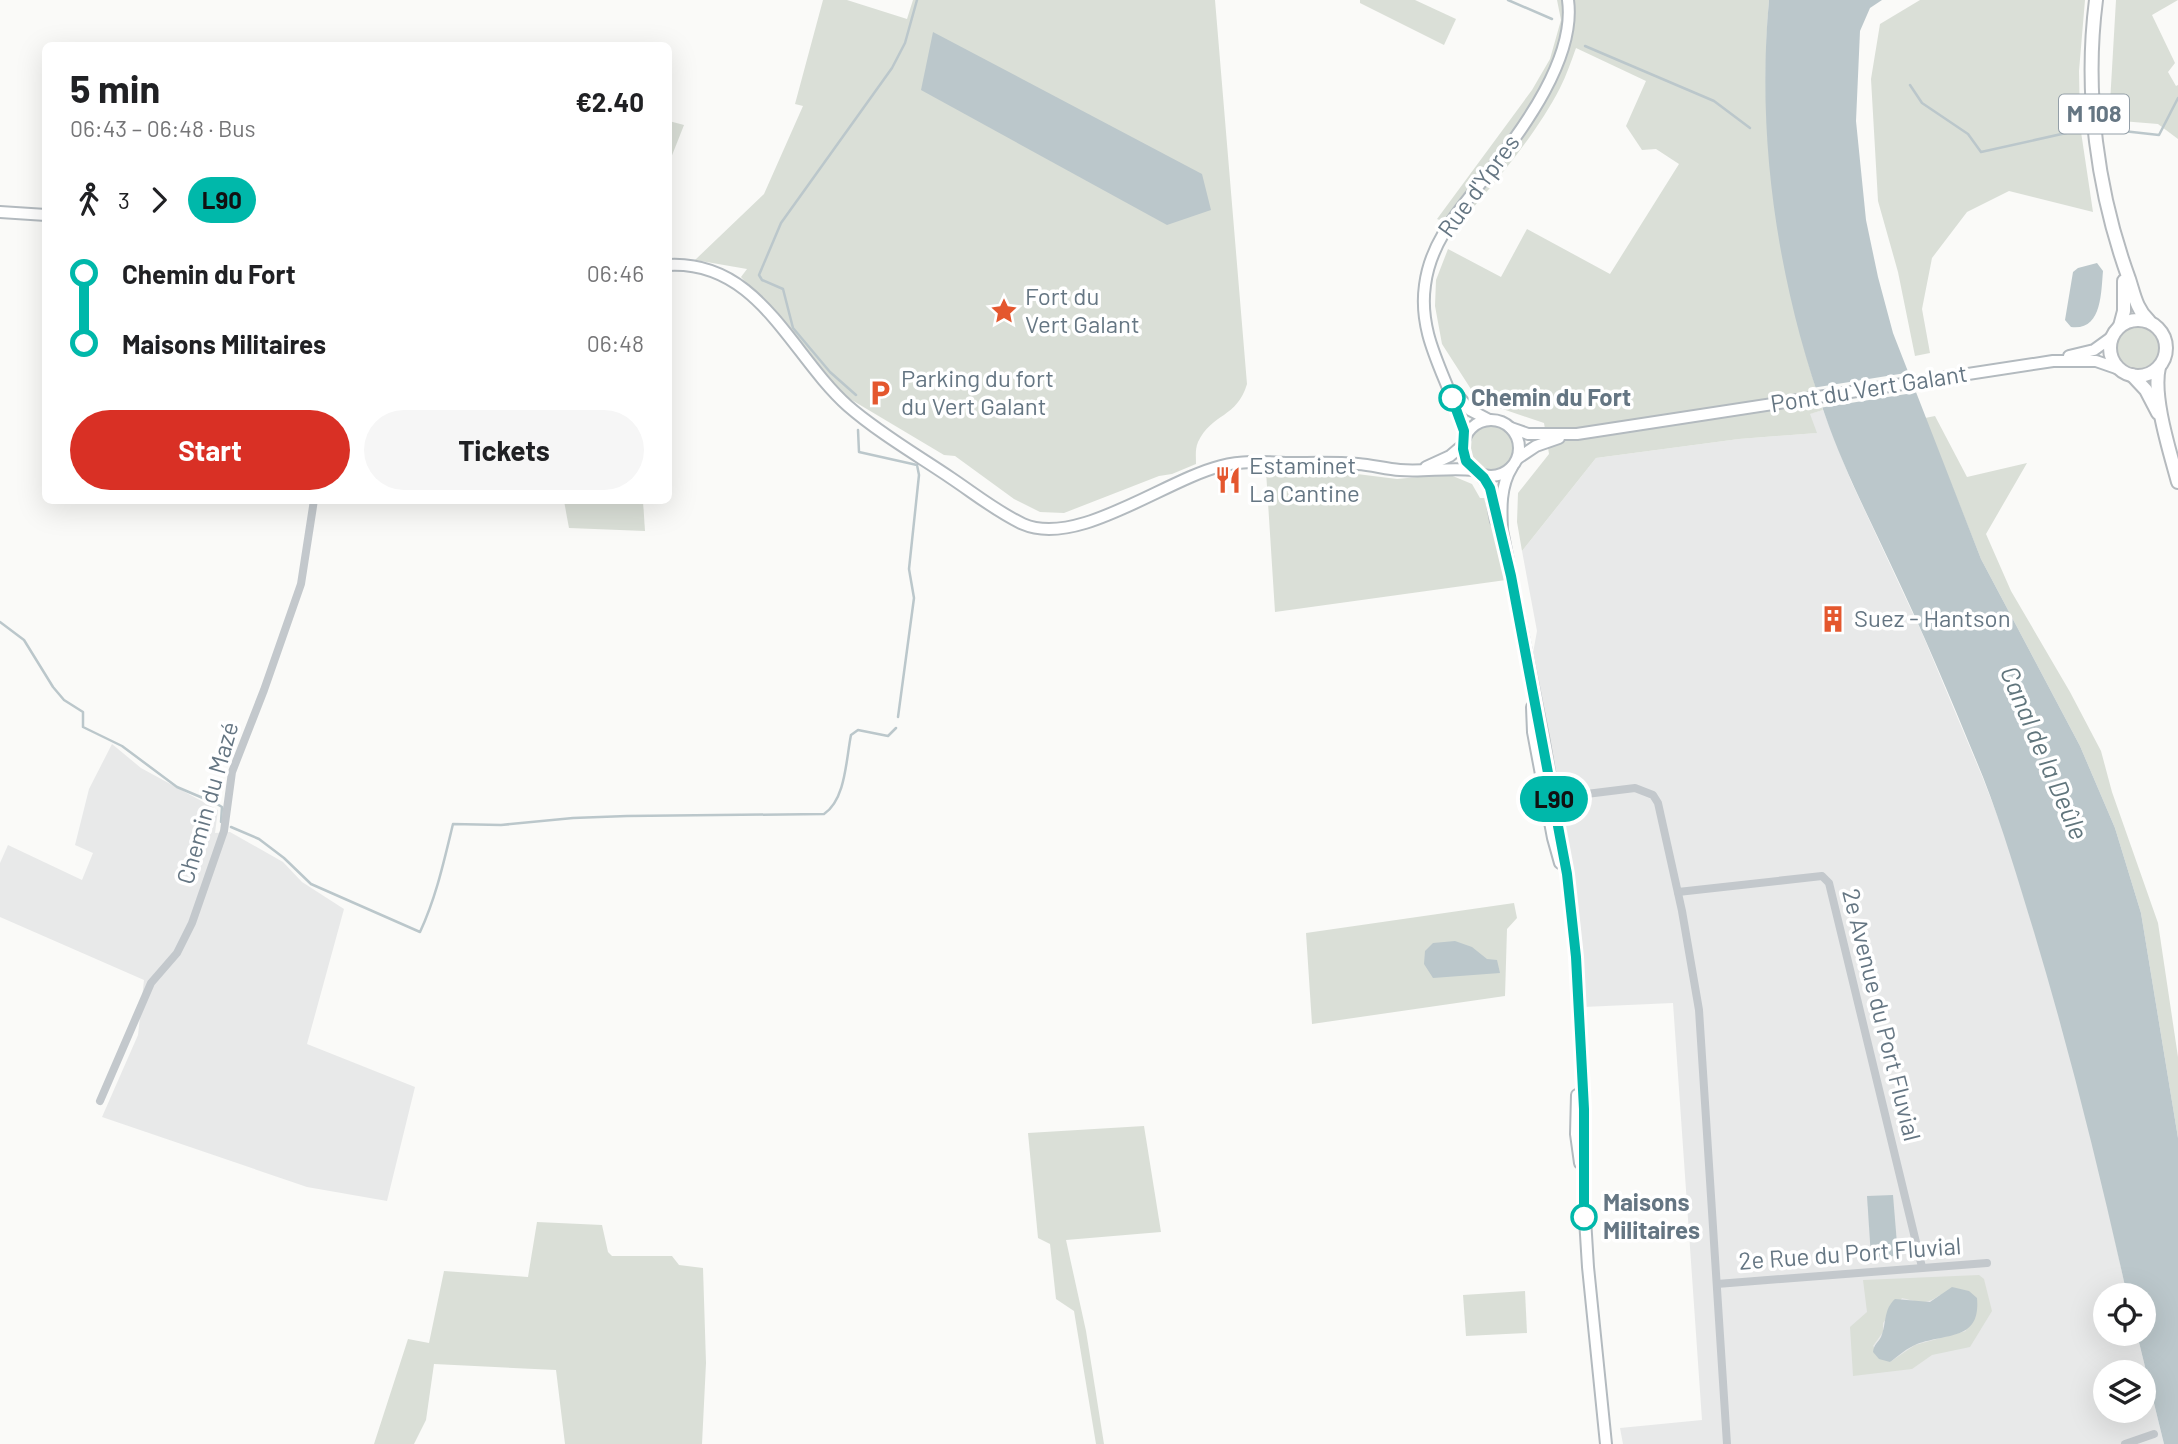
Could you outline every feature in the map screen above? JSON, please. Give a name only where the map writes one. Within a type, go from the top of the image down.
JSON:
[{"type":"main road","name":"Rue d'Ypres","points":[[1464,441],[1462,422],[1432,350],[1424,320],[1424,295],[1430,261],[1447,227],[1512,142],[1551,78],[1566,40],[1568,0]]},
{"type":"main road","name":"M 108","points":[[2096,0],[2092,61],[2094,121],[2102,181],[2137,306],[2149,321]]},
{"type":"main road","points":[[0,212],[42,215]]},
{"type":"main road","name":"M 108","points":[[2120,326],[2125,300],[2122,260]]},
{"type":"main road","points":[[672,265],[703,267],[723,274],[741,285],[850,408],[1007,515],[1030,527],[1047,531],[1084,524],[1198,473],[1237,463],[1348,463],[1499,475],[1536,446],[1577,434]]},
{"type":"main road","points":[[2053,361],[2094,349],[2112,337],[2120,326],[2135,319],[2149,321],[2161,331],[2166,341],[2166,353],[2157,379],[2165,430],[2178,482]]},
{"type":"main road","points":[[2112,337],[2111,356],[2119,369],[2132,375],[2147,375],[2159,367]]},
{"type":"main road","name":"Pont du Vert Galant","points":[[1577,434],[2053,361],[2096,361],[2119,369]]},
{"type":"main road","points":[[2132,375],[2151,398],[2165,430]]},
{"type":"main road","name":"Rue d'Ypres","points":[[1445,379],[1470,410],[1492,420]]},
{"type":"main road","points":[[1413,470],[1446,459],[1474,426],[1492,420],[1528,434],[1577,434]]},
{"type":"main road","points":[[1511,429],[1519,442],[1515,463],[1504,485],[1502,530],[1554,799],[1576,950],[1580,1068],[1576,1134],[1584,1192],[1587,1253],[1607,1444]]},
{"type":"main road","points":[[1464,441],[1465,457],[1490,488],[1507,557]]},
{"type":"main road","points":[[1531,679],[1532,725],[1553,838],[1568,893]]},
{"type":"street","name":"Chemin du Mazé","points":[[100,1101],[151,983],[180,948],[192,923],[224,831],[232,772],[298,592],[307,556],[314,504]]},
{"type":"street","points":[[1554,799],[1635,788],[1653,795],[1658,803],[1678,892],[1699,1013],[1727,1444]]},
{"type":"street","name":"2e Avenue du Port Fluvial","points":[[1678,892],[1822,876],[1829,883],[1922,1267]]},
{"type":"street","name":"2e Rue du Port Fluvial","points":[[1717,1284],[1987,1263]]},
{"type":"street","points":[[2125,1444],[2154,1434]]},
{"type":"shaded area","points":[[823,0],[847,0],[907,19],[913,0],[1215,0],[1247,384],[1243,395],[1231,410],[1210,425],[1204,433],[1197,445],[1196,464],[1064,513],[1040,512],[1014,499],[955,456],[944,455],[845,396],[741,277],[747,269],[695,260],[764,194],[803,106],[795,104]]},
{"type":"shaded area","points":[[1360,0],[1415,0],[1456,19],[1444,45],[1360,3]]},
{"type":"shaded area","points":[[1557,0],[1769,0],[1766,104],[1775,208],[1794,310],[1823,410],[1810,414],[1817,433],[1739,439],[1596,458],[1522,551],[1517,522],[1518,493],[1549,454],[1544,423],[1485,403],[1476,397],[1442,344],[1435,306],[1436,280],[1448,249],[1501,277],[1527,229],[1610,274],[1679,164],[1656,149],[1642,150],[1626,126],[1646,81],[1576,48],[1550,106],[1498,178],[1456,227],[1437,219],[1532,90],[1550,59],[1561,20]]},
{"type":"shaded area","points":[[1920,0],[2085,0],[2079,71],[2080,125],[2093,212],[2009,191],[1967,212],[1932,258],[1922,309],[1930,353],[1915,356],[1898,272],[1878,201],[1871,79],[1880,24]]},
{"type":"shaded area","points":[[2116,0],[2178,0],[2152,15],[2175,63],[2168,72],[2176,86],[2178,85],[2178,139],[2158,124],[2109,120]]},
{"type":"shaded area","points":[[672,122],[684,125],[672,155]]},
{"type":"shaded area","points":[[2138,325],[2147,326],[2154,331],[2159,338],[2159,356],[2154,363],[2147,368],[2138,369],[2129,368],[2122,363],[2117,356],[2116,347],[2117,338],[2122,331],[2129,326]]},
{"type":"shaded area","points":[[1823,410],[1851,481],[1922,633],[1982,776],[2005,835],[2058,1009],[2102,1181],[2124,1283],[2093,1283],[2093,1346],[2140,1346],[2143,1360],[2093,1360],[2093,1423],[2156,1423],[2156,1411],[2164,1444],[1623,1444],[1620,1428],[1702,1420],[1673,1003],[1583,1007],[1578,927],[1531,655],[1537,631],[1522,551],[1596,458],[1739,439],[1816,433],[1809,414]]},
{"type":"shaded area","points":[[1935,416],[1967,477],[2027,463],[1986,534],[2011,591],[2101,751],[2112,792],[2158,923],[2178,1057],[2178,1138],[2141,913],[2115,828],[2080,746],[1981,559],[1925,418]]},
{"type":"shaded area","points":[[1492,425],[1508,432],[1515,448],[1508,464],[1492,471],[1476,464],[1469,448],[1476,432]]},
{"type":"shaded area","points":[[1266,471],[1341,472],[1397,479],[1448,474],[1472,484],[1480,498],[1488,498],[1506,580],[1275,612]]},
{"type":"shaded area","points":[[565,504],[643,504],[645,531],[569,528]]},
{"type":"shaded area","points":[[112,744],[141,768],[218,810],[215,833],[230,832],[283,862],[302,882],[344,909],[307,1044],[415,1087],[387,1201],[307,1187],[102,1117],[138,1035],[144,980],[0,917],[0,863],[8,845],[82,880],[93,853],[75,845],[89,789]]},
{"type":"shaded area","points":[[1514,903],[1517,918],[1507,929],[1505,996],[1312,1024],[1306,933]]},
{"type":"shaded area","points":[[1144,1126],[1161,1232],[1066,1240],[1086,1331],[1104,1444],[1096,1444],[1074,1311],[1056,1299],[1050,1244],[1038,1238],[1028,1133]]},
{"type":"shaded area","points":[[537,1222],[602,1225],[608,1252],[612,1256],[672,1256],[679,1265],[703,1268],[706,1363],[702,1444],[565,1444],[556,1370],[434,1364],[426,1420],[414,1444],[374,1444],[408,1339],[429,1343],[444,1271],[528,1277]]},
{"type":"shaded area","points":[[1979,1275],[1984,1279],[1992,1311],[1970,1347],[1932,1355],[1912,1369],[1853,1376],[1850,1327],[1867,1312],[1863,1280]],"holes":[[[1940,1295],[1966,1331],[1915,1345],[1890,1362],[1873,1346],[1883,1332],[1883,1323],[1902,1298],[1926,1302]]]},
{"type":"shaded area","points":[[1525,1291],[1527,1333],[1466,1336],[1463,1295]]},
{"type":"water","name":"Canal de la Deûle","points":[[1769,0],[1882,0],[1870,8],[1860,31],[1856,121],[1866,220],[1893,333],[1981,559],[2080,746],[2115,828],[2141,913],[2178,1138],[2178,1444],[2164,1444],[2156,1411],[2156,1360],[2143,1360],[2140,1346],[2156,1346],[2156,1283],[2124,1283],[2060,1022],[1997,815],[1927,644],[1840,453],[1809,365],[1783,263],[1774,211],[1766,105]]},
{"type":"water","points":[[933,32],[1202,174],[1211,210],[1167,225],[921,90]]},
{"type":"water","points":[[2097,263],[2103,271],[2098,309],[2089,323],[2081,327],[2071,327],[2065,320],[2073,272]]},
{"type":"water","points":[[1455,941],[1472,947],[1487,959],[1497,960],[1500,973],[1433,978],[1424,964],[1425,951],[1433,943]]},
{"type":"water","points":[[1893,1195],[1898,1256],[1871,1257],[1867,1196]]},
{"type":"water","points":[[1952,1287],[1969,1291],[1977,1298],[1977,1312],[1968,1329],[1917,1344],[1890,1362],[1879,1359],[1873,1352],[1881,1337],[1891,1303],[1895,1299],[1930,1302]]},
{"type":"pier","points":[[1912,372],[1919,392],[1819,408],[1812,388]]},
{"type":"waterway","points":[[856,395],[830,372],[793,328],[783,289],[762,280],[759,275],[781,223],[892,68],[905,43],[917,0]]},
{"type":"waterway","points":[[1508,0],[1552,19]]},
{"type":"waterway","points":[[1585,46],[1714,101],[1750,128]]},
{"type":"waterway","points":[[1910,85],[1922,103],[1968,134],[1981,152],[2084,129]]},
{"type":"waterway","points":[[2105,129],[2159,135],[2178,98]]},
{"type":"waterway","points":[[858,430],[859,452],[917,465],[919,475],[909,569],[914,598],[898,717]]},
{"type":"waterway","points":[[0,622],[24,640],[64,700],[83,712],[83,727],[122,746],[177,787],[222,807],[221,822]]},
{"type":"waterway","points":[[231,827],[259,839],[311,884],[420,932],[435,893],[453,824],[501,825],[627,816],[824,814],[837,799],[841,789],[851,735],[858,730],[888,736],[896,728]]},
{"type":"bus line","name":"L90","points":[[1452,398],[1462,422],[1466,461],[1484,478],[1490,488],[1511,576],[1564,851],[1576,957],[1584,1109],[1584,1217]]},
{"type":"place","name":"Fort du Vert Galant","points":[[1004,311]]},
{"type":"place","name":"Parking du fort du Vert Galant","points":[[880,393]]},
{"type":"place","name":"Chemin du Fort","points":[[1452,398]]},
{"type":"place","name":"Estaminet La Cantine","points":[[1228,480]]},
{"type":"place","name":"Suez - Hantson","points":[[1833,619]]},
{"type":"place","name":"Maisons Militaires","points":[[1584,1217]]}]
